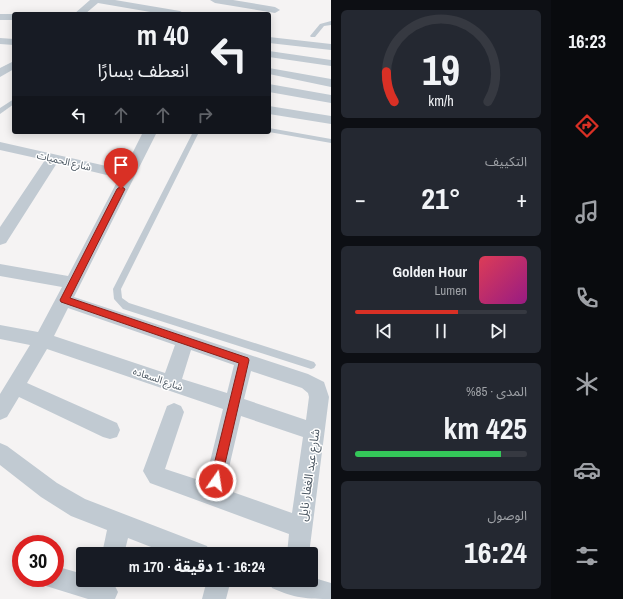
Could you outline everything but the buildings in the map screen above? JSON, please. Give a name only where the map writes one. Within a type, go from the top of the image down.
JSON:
[{"type":"street","points":[[82,12],[97,0],[168,12]]},
{"type":"street","points":[[215,0],[264,12]]},
{"type":"street","points":[[272,14],[281,0]]},
{"type":"street","points":[[0,17],[12,17]]},
{"type":"street","points":[[271,40],[331,47]]},
{"type":"street","points":[[0,41],[12,42]]},
{"type":"street","points":[[271,54],[331,63]]},
{"type":"street","points":[[271,71],[331,83]]},
{"type":"street","points":[[271,88],[331,100]]},
{"type":"street","points":[[271,110],[331,120]]},
{"type":"street","points":[[0,411],[16,387],[43,340],[149,134]]},
{"type":"street","name":"شارع الحميات","points":[[0,146],[128,175]]},
{"type":"street","points":[[0,240],[53,158]]},
{"type":"street","points":[[0,270],[73,283]]},
{"type":"street","points":[[64,300],[244,360],[212,496]]},
{"type":"street","name":"شارع السعاده","points":[[0,332],[43,340],[315,432]]},
{"type":"street","points":[[171,384],[185,340]]},
{"type":"street","name":"شارع عبد الغفار نايل","points":[[244,360],[313,384],[319,392],[320,397],[299,547]]},
{"type":"street","points":[[16,387],[110,430]]},
{"type":"street","points":[[174,412],[154,473],[158,477],[302,527]]},
{"type":"street","points":[[0,453],[61,497],[79,508],[180,547]]},
{"type":"street","points":[[114,547],[118,524]]},
{"type":"street","points":[[64,580],[106,590]]},
{"type":"street","points":[[214,599],[217,587]]},
{"type":"street","points":[[300,587],[331,595]]},
{"type":"lane","points":[[313,36],[322,25],[331,23]]},
{"type":"lane","points":[[0,112],[12,102]]},
{"type":"lane","points":[[271,130],[331,141]]},
{"type":"lane","points":[[195,134],[117,289],[118,298],[126,306],[311,365]]},
{"type":"route","points":[[121,189],[64,300],[244,360],[216,481]]}]
